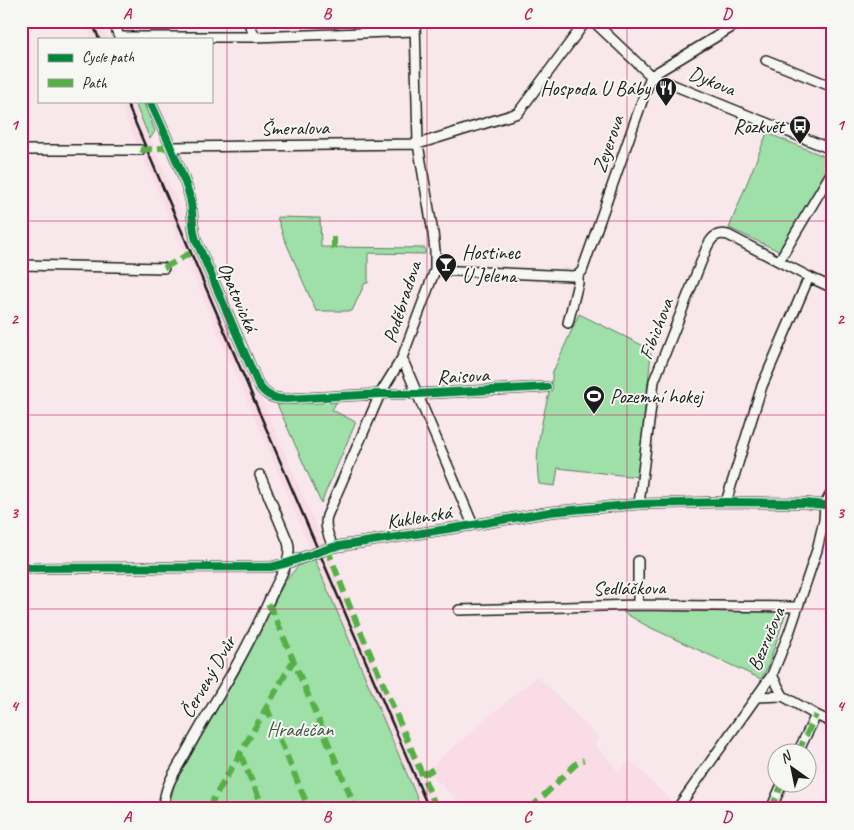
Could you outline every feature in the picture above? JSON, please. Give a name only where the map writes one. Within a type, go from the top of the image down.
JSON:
[{"type":"street","points":[[113,21],[120,38],[255,37],[415,26]]},
{"type":"street","points":[[248,21],[255,37]]},
{"type":"street","name":"Šmeralova","points":[[172,147],[418,144],[518,113],[586,21]]},
{"type":"street","name":"Dykova","points":[[593,21],[651,76],[833,150]]},
{"type":"street","points":[[651,76],[742,21]]},
{"type":"street","name":"Poděbradova","points":[[333,547],[326,527],[326,520],[380,394],[402,358],[435,270],[433,234],[418,144],[415,26]]},
{"type":"street","points":[[766,60],[833,87]]},
{"type":"street","name":"Zeyerova","points":[[568,323],[578,283],[578,275],[582,271],[651,76]]},
{"type":"street","name":"Opatovická","points":[[150,102],[172,147],[190,194],[196,240],[260,387],[272,397],[280,399],[380,394]]},
{"type":"street","points":[[21,150],[140,150]]},
{"type":"street","points":[[833,170],[779,262],[833,288]]},
{"type":"street","name":"Fibichova","points":[[639,504],[654,382],[712,238],[718,234],[728,235],[779,262]]},
{"type":"street","points":[[21,265],[164,268]]},
{"type":"street","points":[[435,270],[578,275]]},
{"type":"street","points":[[726,502],[760,391],[809,277]]},
{"type":"street","points":[[402,358],[473,525]]},
{"type":"street","name":"Raisova","points":[[380,394],[416,394],[547,387]]},
{"type":"street","points":[[260,475],[290,548],[287,563]]},
{"type":"street","name":"Bezručova","points":[[677,809],[772,676],[818,550],[833,489]]},
{"type":"street","name":"Kuklenská","points":[[21,568],[271,568],[333,547],[550,512],[639,504],[726,502],[805,503],[829,507]]},
{"type":"street","points":[[638,561],[638,605]]},
{"type":"street","name":"Červený Dvůr","points":[[164,809],[167,788],[200,725],[250,642],[287,563]]},
{"type":"street","name":"Sedláčkova","points":[[460,610],[638,605],[798,607]]},
{"type":"street","points":[[772,676],[783,696],[833,724]]},
{"type":"street","points":[[757,697],[783,696]]},
{"type":"street","points":[[803,742],[816,715]]},
{"type":"street","points":[[771,809],[779,792]]},
{"type":"shaded area","points":[[85,21],[99,21],[107,38],[92,38]]},
{"type":"shaded area","points":[[119,102],[134,102],[437,809],[422,809]]},
{"type":"shaded area","points":[[537,676],[599,738],[594,743],[618,771],[630,760],[674,805],[671,809],[466,809],[427,770]]},
{"type":"green space","points":[[134,102],[143,102],[155,131],[150,139]]},
{"type":"green space","points":[[767,133],[831,159],[830,166],[779,251],[729,228]]},
{"type":"green space","points":[[277,217],[320,218],[321,247],[425,248],[425,254],[368,253],[368,283],[365,283],[352,311],[316,311],[284,238]]},
{"type":"green space","name":"Pozemní hokej","points":[[579,314],[648,348],[647,351],[651,354],[638,477],[558,468],[555,486],[539,484],[538,445],[552,374]]},
{"type":"green space","points":[[337,401],[332,410],[356,422],[321,503],[277,404]]},
{"type":"green space","name":"Hradečan","points":[[314,558],[422,809],[169,809],[175,783],[238,674],[284,583],[298,566]]},
{"type":"green space","points":[[627,610],[786,612],[768,667],[761,679],[647,626],[623,612]]},
{"type":"railway","points":[[92,21],[99,38]]},
{"type":"railway","points":[[126,102],[429,809]]},
{"type":"marked path","points":[[140,150],[172,147]]},
{"type":"marked path","points":[[334,236],[334,249]]},
{"type":"marked path","points":[[164,268],[199,248]]},
{"type":"marked path","points":[[327,548],[350,607],[437,809]]},
{"type":"marked path","points":[[268,604],[356,809]]},
{"type":"marked path","points":[[210,809],[213,800],[293,661]]},
{"type":"marked path","points":[[266,706],[309,809]]},
{"type":"marked path","points":[[803,742],[816,715]]},
{"type":"marked path","points":[[240,754],[264,809]]},
{"type":"marked path","points":[[530,809],[577,763],[584,760]]},
{"type":"marked path","points":[[422,773],[427,773],[435,768]]},
{"type":"marked path","points":[[771,809],[779,792]]},
{"type":"cycle path","points":[[150,102],[176,159],[189,194],[196,240],[258,384],[267,394],[286,399],[547,387]]},
{"type":"cycle path","points":[[21,568],[271,567],[333,547],[550,512],[639,504],[805,503],[825,505],[833,510]]},
{"type":"place","name":"Hospoda U Báby","points":[[666,107]]},
{"type":"place","name":"Rozkvět","points":[[800,145]]},
{"type":"place","name":"Hostinec U Jelena","points":[[446,283]]},
{"type":"place","name":"Pozemní hokej","points":[[594,415]]}]
